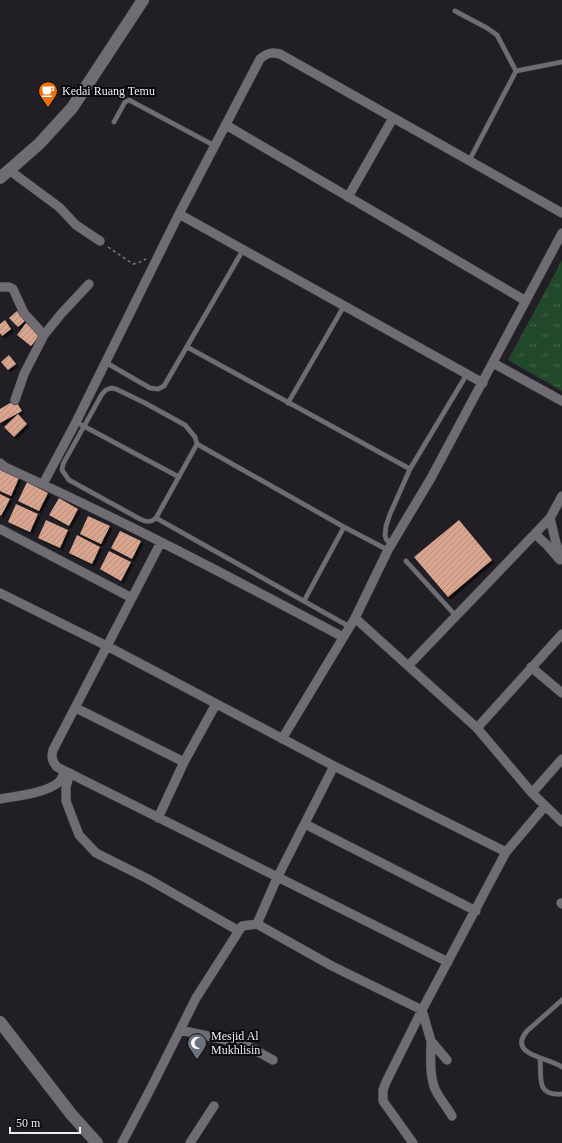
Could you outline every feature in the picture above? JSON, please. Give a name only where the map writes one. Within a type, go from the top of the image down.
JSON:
[{"type":"street","points":[[0,178],[39,144],[72,108],[143,0]]},
{"type":"street","points":[[43,484],[80,424],[105,362],[179,214],[260,59],[265,55],[272,52],[280,54],[562,213]]},
{"type":"street","points":[[348,197],[393,118]]},
{"type":"street","points":[[226,125],[526,301]]},
{"type":"street","points":[[9,170],[59,207],[76,225],[100,241]]},
{"type":"street","points":[[179,214],[483,383]]},
{"type":"street","points":[[282,738],[355,618],[390,547],[431,478],[494,363],[562,233]]},
{"type":"street","points":[[15,400],[24,374],[44,336],[61,314],[89,284]]},
{"type":"street","points":[[0,287],[9,287],[12,289],[24,313],[44,336]]},
{"type":"street","points":[[494,363],[562,402]]},
{"type":"street","points":[[0,463],[5,467],[161,542],[343,637]]},
{"type":"street","points":[[408,666],[550,518],[562,496]]},
{"type":"street","points":[[550,518],[556,543],[562,559]]},
{"type":"street","points":[[0,529],[132,598]]},
{"type":"street","points":[[534,534],[546,544],[562,563]]},
{"type":"street","points":[[161,542],[52,754],[53,762],[68,772],[158,818],[448,962]]},
{"type":"street","points":[[0,593],[107,646],[334,766],[506,852]]},
{"type":"street","points":[[355,618],[477,728],[532,793],[562,822]]},
{"type":"street","points":[[477,728],[562,634]]},
{"type":"street","points":[[531,667],[562,693]]},
{"type":"street","points":[[158,818],[184,762],[216,704]]},
{"type":"street","points":[[76,708],[184,762]]},
{"type":"street","points":[[532,793],[562,759]]},
{"type":"street","points":[[257,924],[277,878],[334,766]]},
{"type":"street","points":[[0,799],[54,786],[68,772]]},
{"type":"street","points":[[68,772],[66,801],[79,835],[96,853],[148,879],[239,931]]},
{"type":"street","points":[[412,1143],[383,1102],[383,1090],[422,1010],[476,911],[506,852],[545,806]]},
{"type":"street","points":[[305,824],[476,911]]},
{"type":"street","points":[[122,1143],[196,998],[242,926],[257,924],[332,966],[422,1010],[431,1041],[433,1083],[452,1116]]},
{"type":"street","points":[[0,1022],[70,1114],[97,1143]]},
{"type":"street","points":[[180,1030],[244,1044],[273,1060]]},
{"type":"street","points":[[431,1041],[447,1060]]},
{"type":"street","points":[[190,1143],[214,1106]]},
{"type":"lane","points":[[455,11],[497,35],[516,71]]},
{"type":"lane","points":[[516,71],[562,62]]},
{"type":"lane","points":[[469,161],[516,71]]},
{"type":"lane","points":[[114,122],[125,102],[129,100],[215,146]]},
{"type":"lane","points":[[105,362],[150,388],[158,389],[164,386],[243,250]]},
{"type":"lane","points":[[288,403],[344,306]]},
{"type":"lane","points":[[187,347],[410,469]]},
{"type":"lane","points":[[390,547],[386,539],[386,526],[410,469],[467,374]]},
{"type":"lane","points":[[111,388],[145,403],[185,426],[195,437],[197,444],[156,518],[150,522],[140,520],[69,480],[65,476],[62,470],[63,464],[80,424],[106,390],[111,388]]},
{"type":"lane","points":[[80,424],[179,477]]},
{"type":"lane","points":[[197,444],[344,527],[390,547]]},
{"type":"lane","points":[[156,518],[350,627]]},
{"type":"lane","points":[[304,601],[344,527]]},
{"type":"lane","points":[[406,561],[456,616]]},
{"type":"lane","points":[[562,1000],[522,1036],[523,1046],[528,1053],[540,1059],[558,1063],[562,1067]]},
{"type":"lane","points":[[540,1059],[540,1083],[549,1093],[555,1095],[562,1094]]},
{"type":"path","points":[[100,241],[133,264],[160,253]]},
{"type":"green space","points":[[562,260],[562,391],[508,360]]},
{"type":"building","points":[[17,311],[26,320],[18,327],[9,318]]},
{"type":"building","points":[[5,320],[11,329],[2,336],[0,333],[0,324]]},
{"type":"building","points":[[26,323],[40,335],[31,346],[17,335]]},
{"type":"building","points":[[9,355],[16,364],[8,370],[1,362]]},
{"type":"building","points":[[15,400],[22,411],[0,423],[0,409]]},
{"type":"building","points":[[18,414],[27,424],[14,437],[4,427]]},
{"type":"building","points":[[0,469],[19,478],[11,496],[0,491]]},
{"type":"building","points":[[27,482],[48,493],[39,511],[18,501]]},
{"type":"building","points":[[0,494],[10,499],[1,516],[0,515]]},
{"type":"building","points":[[59,498],[78,509],[69,526],[49,515]]},
{"type":"building","points":[[16,504],[38,514],[30,532],[8,522]]},
{"type":"building","points":[[88,516],[110,526],[101,544],[80,534]]},
{"type":"building","points":[[46,520],[68,530],[60,548],[38,538]]},
{"type":"building","points":[[459,520],[492,560],[448,597],[414,557]]},
{"type":"building","points":[[120,531],[141,541],[132,559],[111,548]]},
{"type":"building","points":[[77,535],[100,547],[92,564],[69,553]]},
{"type":"building","points":[[109,551],[131,562],[121,581],[100,569]]},
{"type":"place","name":"Kedai Ruang Temu","points":[[48,108]]},
{"type":"place","name":"Mesjid Al Mukhlisin","points":[[197,1060]]}]
